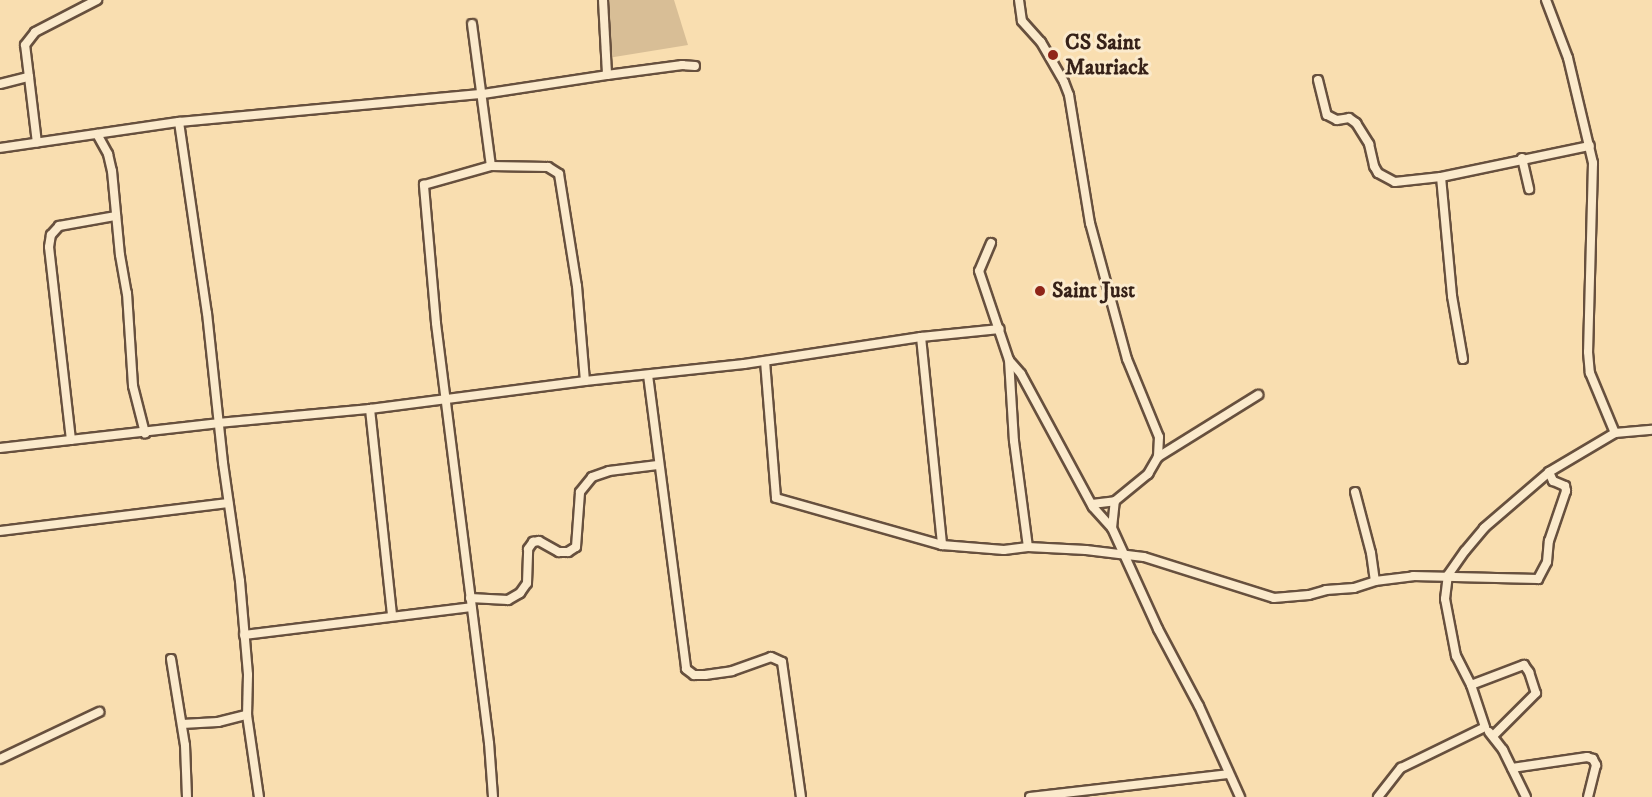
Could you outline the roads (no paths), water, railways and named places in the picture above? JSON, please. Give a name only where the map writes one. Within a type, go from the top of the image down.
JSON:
[{"type":"street","points":[[37,143],[25,45],[35,32],[97,0]]},
{"type":"street","points":[[603,0],[607,75]]},
{"type":"street","points":[[1019,0],[1022,21],[1041,42],[1069,95],[1089,223],[1127,359],[1159,437],[1158,457],[1148,474],[1115,501],[1092,504]]},
{"type":"street","points":[[1546,0],[1568,58],[1593,163],[1588,352],[1590,374],[1615,433]]},
{"type":"street","points":[[472,24],[491,166]]},
{"type":"street","points":[[0,148],[179,122],[483,94],[682,65],[695,66]]},
{"type":"street","points":[[0,84],[29,77]]},
{"type":"street","points":[[1318,80],[1327,115],[1337,120],[1349,118],[1356,123],[1369,144],[1374,166],[1382,176],[1400,183],[1441,177],[1521,158],[1590,146]]},
{"type":"street","points":[[179,122],[207,313],[218,423],[240,581],[248,675],[247,715],[259,797]]},
{"type":"street","points":[[97,134],[108,154],[112,171],[127,293],[133,386],[145,433]]},
{"type":"street","points":[[1521,158],[1529,189]]},
{"type":"street","points":[[493,797],[489,743],[445,399],[425,217],[424,185],[491,166],[548,167],[559,174],[577,286],[585,381]]},
{"type":"street","points":[[1441,177],[1452,296],[1463,359]]},
{"type":"street","points":[[71,440],[49,247],[51,235],[59,226],[116,216]]},
{"type":"street","points":[[991,243],[979,271],[1009,360],[1014,441],[1028,547]]},
{"type":"street","points":[[0,448],[218,423],[370,409],[585,381],[765,361],[921,337],[1000,329]]},
{"type":"street","points":[[921,337],[942,545]]},
{"type":"street","points":[[1009,360],[1021,374],[1092,504],[1112,528],[1123,555],[1199,706],[1240,797]]},
{"type":"street","points":[[765,361],[776,498],[942,545],[1004,550],[1028,547],[1144,556],[1274,598],[1309,595],[1375,581],[1448,575],[1538,579],[1546,562],[1548,541],[1566,491],[1565,486],[1553,481],[1549,472]]},
{"type":"street","points":[[648,375],[686,669],[694,675],[705,675],[732,671],[771,657],[782,662],[801,797]]},
{"type":"street","points":[[1158,457],[1258,395]]},
{"type":"street","points":[[370,409],[392,616]]},
{"type":"street","points":[[1526,797],[1512,768],[1485,727],[1471,685],[1450,637],[1445,598],[1448,575],[1484,528],[1549,472],[1615,433],[1652,430]]},
{"type":"street","points":[[244,635],[392,616],[470,602],[508,600],[520,593],[527,584],[528,549],[533,542],[539,541],[559,552],[568,552],[576,547],[580,492],[592,477],[609,471],[658,465]]},
{"type":"street","points":[[1355,492],[1371,553],[1375,581]]},
{"type":"street","points":[[1112,528],[1115,501]]},
{"type":"street","points":[[0,531],[228,503]]},
{"type":"street","points":[[171,659],[182,724],[187,797]]},
{"type":"street","points":[[1471,685],[1524,665],[1529,672],[1536,693],[1493,736]]},
{"type":"street","points":[[0,759],[99,712]]},
{"type":"street","points":[[182,724],[218,722],[247,715]]},
{"type":"street","points":[[1378,797],[1401,768],[1485,727]]},
{"type":"street","points":[[1512,768],[1587,757],[1593,759],[1596,765],[1588,797]]},
{"type":"street","points":[[1030,797],[1228,774]]},
{"type":"place","name":"CS Saint Mauriack","points":[[1053,55]]},
{"type":"place","name":"Saint Just","points":[[1040,291]]}]
